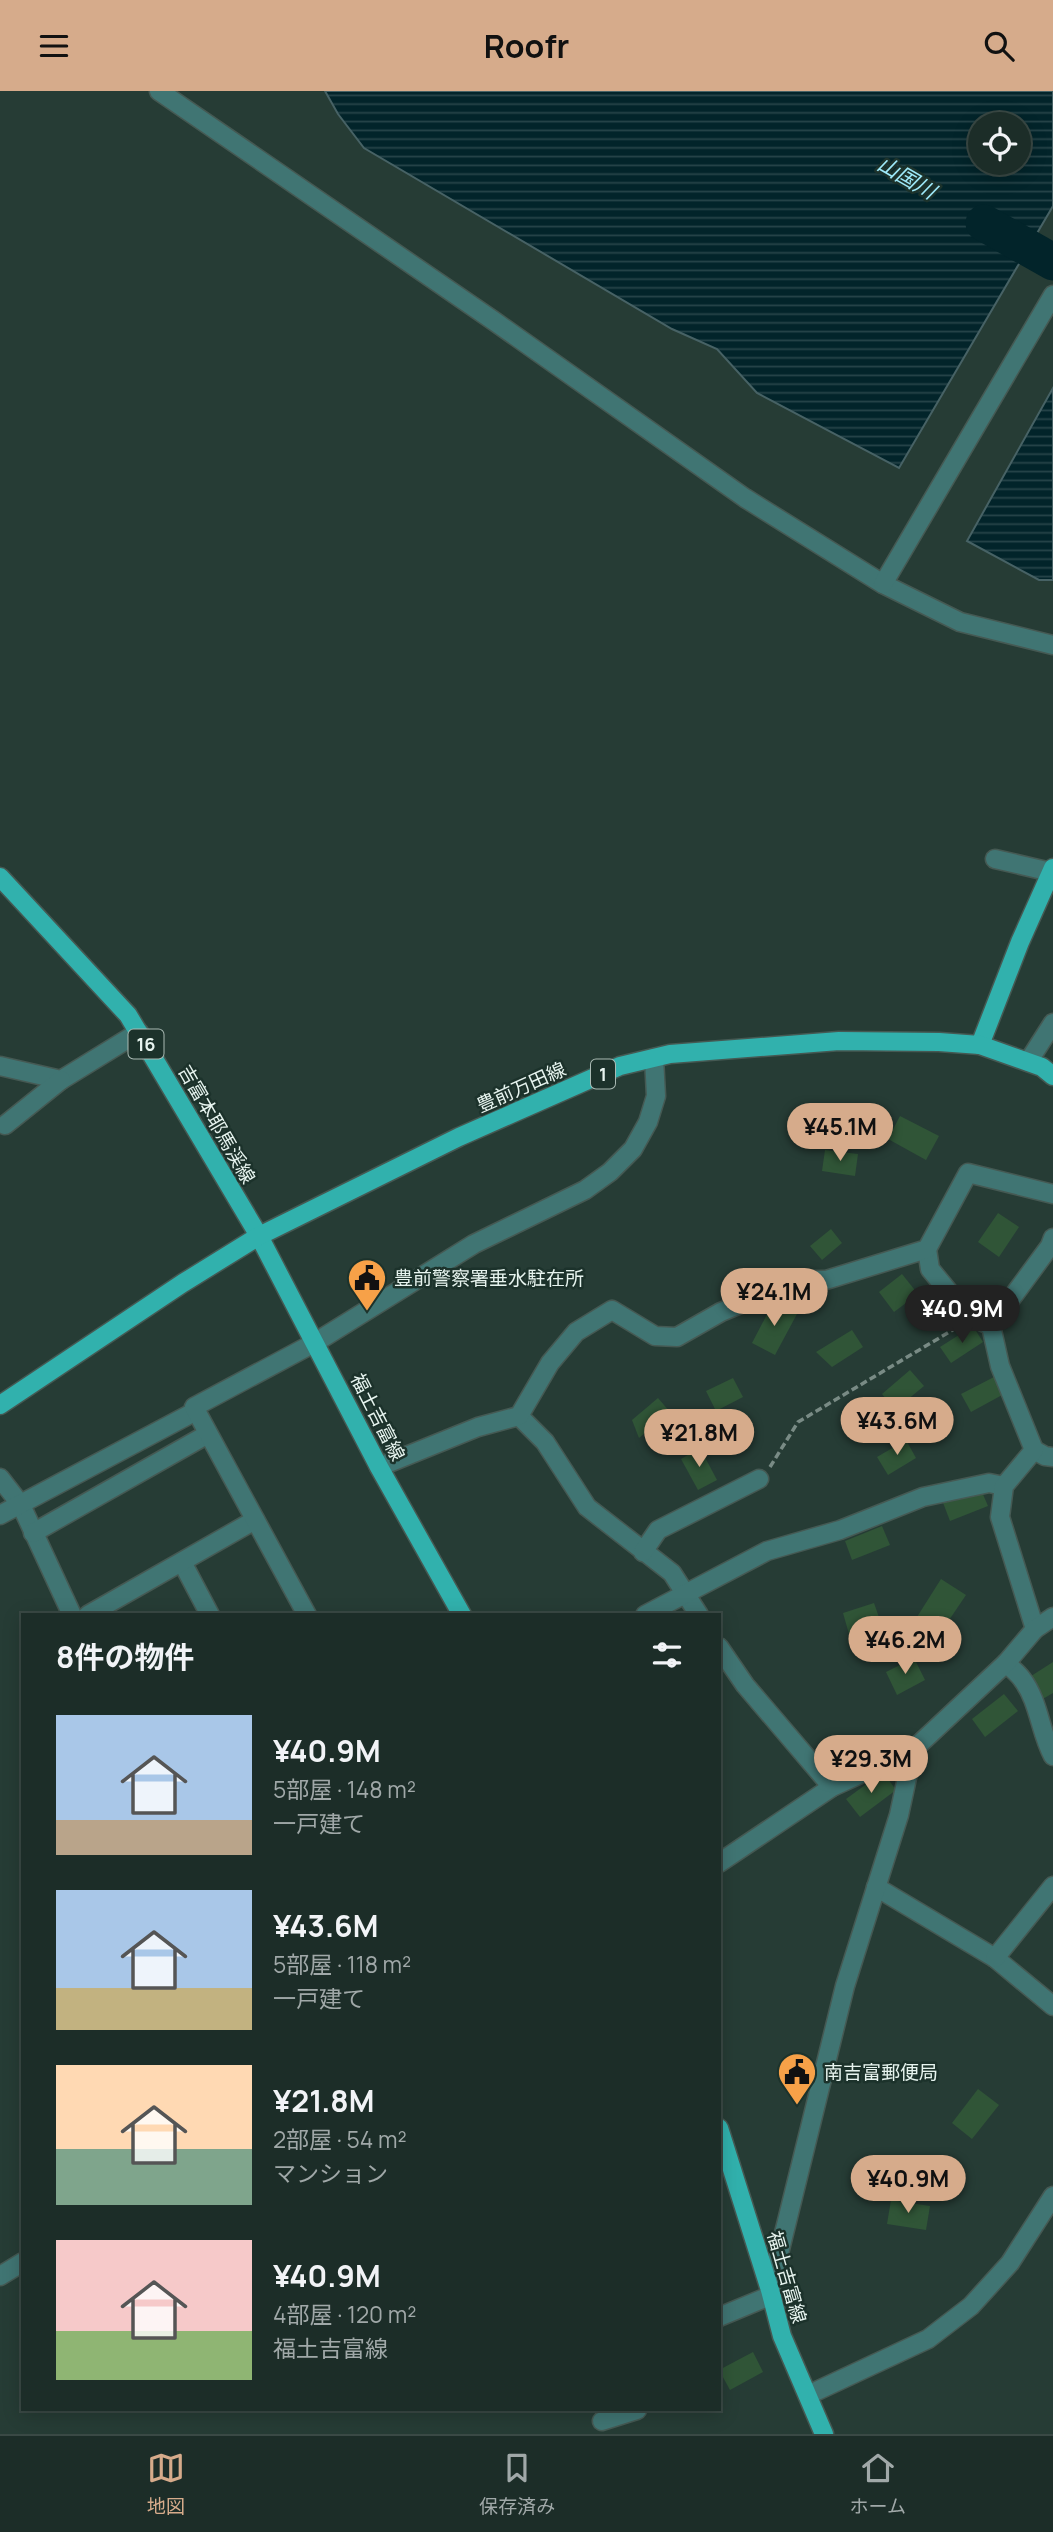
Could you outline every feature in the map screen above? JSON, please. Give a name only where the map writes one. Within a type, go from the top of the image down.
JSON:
[{"type":"main road","points":[[1052,870],[1020,941],[980,1045],[1042,1067],[1053,1076]]},
{"type":"main road","name":"吉富本耶馬渓線","points":[[0,877],[128,1015],[259,1236]]},
{"type":"main road","name":"豊前万田線","points":[[0,1405],[183,1283],[259,1236],[459,1137],[620,1066],[670,1055],[839,1041],[980,1045]]},
{"type":"main road","name":"福土吉富線","points":[[259,1236],[379,1467],[461,1613]]},
{"type":"main road","name":"福土吉富線","points":[[721,2135],[771,2292],[782,2336],[824,2434]]},
{"type":"street","points":[[159,91],[494,321],[745,498],[883,584],[960,622],[1053,645]]},
{"type":"street","points":[[883,584],[1053,295]]},
{"type":"street","points":[[995,859],[1052,870]]},
{"type":"street","points":[[1028,1062],[1053,1023]]},
{"type":"street","points":[[5,1125],[61,1080],[139,1032]]},
{"type":"street","points":[[306,1613],[194,1408],[316,1342],[474,1244],[585,1190],[610,1172],[633,1149],[649,1122],[656,1096],[654,1058]]},
{"type":"street","points":[[0,1066],[61,1080]]},
{"type":"street","points":[[991,1326],[967,1314],[930,1269],[927,1249],[968,1173],[1053,1194]]},
{"type":"street","points":[[1053,1238],[991,1326],[1000,1366],[1034,1450],[1053,1457]]},
{"type":"street","points":[[379,1467],[478,1427],[519,1416],[550,1363],[576,1332],[612,1310],[655,1336],[677,1337],[721,1312],[799,1280],[826,1280],[927,1249]]},
{"type":"street","points":[[0,1515],[196,1411]]},
{"type":"street","points":[[519,1416],[545,1442],[587,1507],[672,1573],[698,1613]]},
{"type":"street","points":[[33,1533],[208,1434]]},
{"type":"street","points":[[1034,1450],[1003,1486],[1000,1517],[1035,1629]]},
{"type":"street","points":[[0,1478],[21,1505],[71,1613]]},
{"type":"street","points":[[643,1552],[658,1530],[759,1479]]},
{"type":"street","points":[[649,1613],[767,1551],[840,1530],[923,1497],[989,1483],[1003,1486]]},
{"type":"street","points":[[92,1613],[255,1520]]},
{"type":"street","points":[[181,1562],[209,1613]]},
{"type":"street","points":[[721,1862],[832,1787],[912,1750],[1006,1663],[1035,1629],[1053,1618]]},
{"type":"street","points":[[721,1650],[745,1685],[832,1787]]},
{"type":"street","points":[[1006,1663],[1022,1679],[1034,1699],[1046,1742],[1053,1756]]},
{"type":"street","points":[[721,2316],[771,2292],[845,1986],[899,1815],[912,1750]]},
{"type":"street","points":[[996,1958],[1053,1886]]},
{"type":"street","points":[[876,1887],[996,1958],[1053,2006]]},
{"type":"street","points":[[808,2395],[928,2339],[971,2306],[1010,2263],[1053,2196]]},
{"type":"street","points":[[0,2276],[21,2263]]},
{"type":"street","points":[[602,2421],[635,2411]]},
{"type":"path","points":[[759,1479],[798,1422],[974,1318]]},
{"type":"water","points":[[325,91],[1053,91],[1053,206],[899,468],[757,393],[717,349],[672,329],[364,148],[338,114]]},
{"type":"water","points":[[1053,388],[1053,580],[1039,580],[967,541]]},
{"type":"building","points":[[900,1116],[939,1136],[926,1160],[888,1139]]},
{"type":"building","points":[[825,1150],[858,1154],[855,1176],[822,1171]]},
{"type":"building","points":[[998,1213],[1019,1227],[999,1257],[978,1242]]},
{"type":"building","points":[[831,1229],[842,1243],[822,1260],[810,1246]]},
{"type":"building","points":[[902,1274],[918,1294],[894,1312],[879,1292]]},
{"type":"building","points":[[774,1301],[797,1314],[775,1355],[752,1343]]},
{"type":"building","points":[[973,1326],[983,1342],[951,1363],[940,1347]]},
{"type":"building","points":[[852,1330],[863,1347],[832,1367],[816,1352]]},
{"type":"building","points":[[910,1370],[924,1386],[895,1410],[882,1394]]},
{"type":"building","points":[[994,1377],[1004,1394],[971,1412],[961,1394]]},
{"type":"building","points":[[733,1378],[743,1397],[716,1411],[706,1391]]},
{"type":"building","points":[[658,1398],[670,1412],[639,1438],[632,1420]]},
{"type":"building","points":[[906,1440],[916,1458],[888,1475],[877,1457]]},
{"type":"building","points":[[700,1448],[717,1480],[698,1490],[681,1459]]},
{"type":"building","points":[[979,1485],[988,1506],[950,1521],[942,1500]]},
{"type":"building","points":[[882,1526],[890,1545],[852,1560],[845,1541]]},
{"type":"building","points":[[941,1579],[966,1595],[941,1632],[917,1617]]},
{"type":"building","points":[[874,1603],[881,1623],[849,1634],[843,1613]]},
{"type":"building","points":[[914,1658],[925,1680],[897,1695],[886,1672]]},
{"type":"building","points":[[1053,1662],[1053,1693],[1041,1700],[1028,1678]]},
{"type":"building","points":[[1004,1694],[1018,1711],[985,1737],[972,1719]]},
{"type":"building","points":[[883,1772],[896,1790],[860,1817],[846,1799]]},
{"type":"building","points":[[978,2089],[999,2105],[972,2139],[952,2123]]},
{"type":"building","points":[[891,2200],[930,2206],[926,2230],[887,2224]]},
{"type":"building","points":[[753,2352],[763,2372],[730,2390],[721,2369]]},
{"type":"waterway","name":"山国川","points":[[984,223],[1053,262]]},
{"type":"place","name":"豊前警察署垂水駐在所","points":[[367,1312]]},
{"type":"place","name":"南吉富郵便局","points":[[797,2106]]}]
